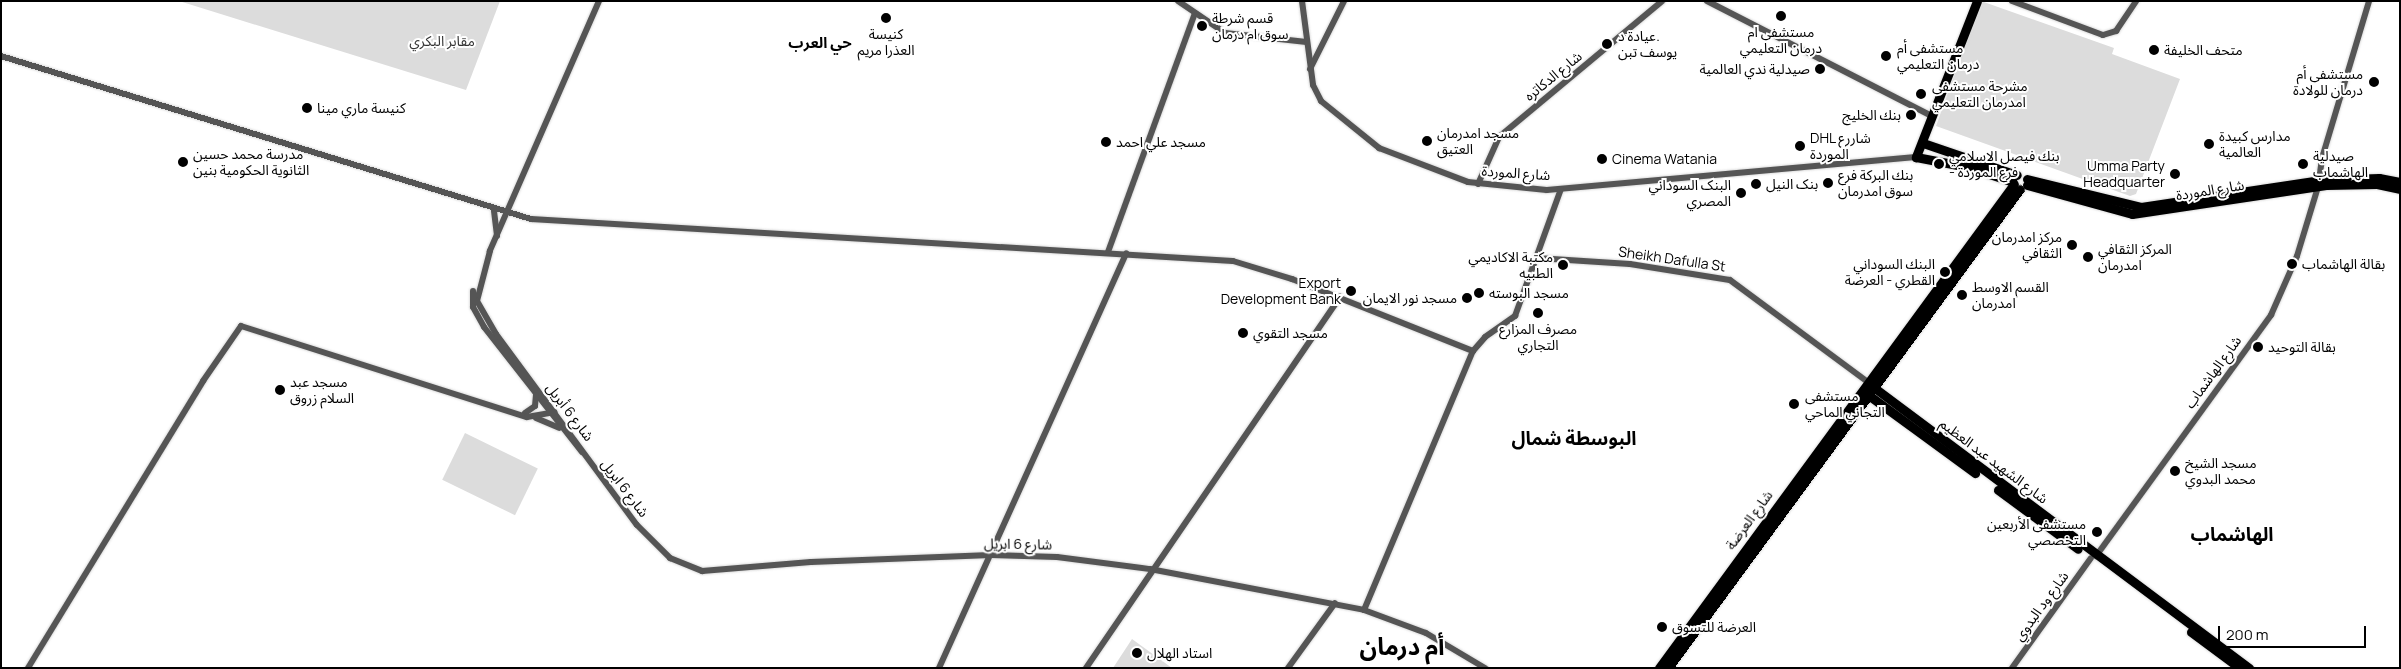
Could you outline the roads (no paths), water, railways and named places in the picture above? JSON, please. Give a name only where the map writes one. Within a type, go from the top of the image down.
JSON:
[{"type":"main road","points":[[1973,4],[1923,143],[1916,157],[1968,167],[2020,182]]},
{"type":"main road","points":[[1923,143],[2020,182]]},
{"type":"main road","name":"شارع الموردة","points":[[2020,182],[2132,214],[2319,183],[2379,178],[2400,182]]},
{"type":"main road","points":[[1866,393],[1868,384],[2020,182]]},
{"type":"main road","name":"شارع الموردة","points":[[2319,183],[2363,184],[2400,189]]},
{"type":"main road","name":"شارع الشهيد عبد العظيم","points":[[1868,384],[2026,507],[2165,610],[2239,668]]},
{"type":"main road","name":"شارع الشهيد عبد العظيم","points":[[1866,393],[2026,507]]},
{"type":"main road","name":"شارع العرضة","points":[[1659,668],[1866,393]]},
{"type":"main road","name":"شارع العرضة","points":[[1668,668],[1866,393]]},
{"type":"main road","name":"شارع الشهيد عبد العظيم","points":[[2165,610],[2249,668]]},
{"type":"street","name":"شارع 6 أبريل","points":[[584,454],[560,428],[551,411],[536,395],[473,307],[473,292],[599,1]]},
{"type":"street","points":[[1178,1],[1228,34],[1307,42]]},
{"type":"street","name":"شارع الموردة","points":[[1302,1],[1310,69],[1320,101],[1368,141],[1401,158],[1478,184],[1537,191],[1916,157]]},
{"type":"street","points":[[1310,69],[1344,1]]},
{"type":"street","name":"شارع الدكاتره","points":[[1478,184],[1495,143],[1511,125],[1662,1]]},
{"type":"street","points":[[1707,1],[1932,116]]},
{"type":"street","points":[[2012,1],[2103,35],[2116,31],[2136,1]]},
{"type":"street","name":"شارع الهاشماب","points":[[2093,557],[2271,315],[2298,256],[2319,183],[2322,158],[2369,1]]},
{"type":"street","points":[[1108,252],[1194,13]]},
{"type":"street","points":[[1,56],[507,214],[662,228],[1108,252],[1238,262],[1340,297],[1473,351]]},
{"type":"street","points":[[1364,610],[1473,351],[1485,337],[1514,318],[1562,189]]},
{"type":"street","points":[[494,210],[498,237]]},
{"type":"street","points":[[939,668],[1126,254]]},
{"type":"street","name":"Sheikh Dafulla St","points":[[1537,258],[1630,264],[1730,280],[1868,384]]},
{"type":"street","name":"شارع 6 أبريل","points":[[482,272],[477,293],[480,308],[551,411],[584,454]]},
{"type":"street","points":[[1086,668],[1150,569],[1340,297]]},
{"type":"street","points":[[28,668],[241,326],[533,417],[560,428]]},
{"type":"street","points":[[1866,393],[1868,384]]},
{"type":"street","points":[[525,413],[535,406],[536,395]]},
{"type":"street","points":[[517,412],[551,411]]},
{"type":"street","points":[[533,417],[551,411]]},
{"type":"street","name":"شارع 6 ابريل","points":[[584,454],[652,542],[678,563],[696,571],[991,555],[1057,557],[1150,569],[1364,610],[1426,633],[1485,668]]},
{"type":"street","name":"شارع ود البدوي","points":[[2012,668],[2093,557]]},
{"type":"street","points":[[1288,668],[1335,603]]},
{"type":"place","name":"مستشفى ام درمان التعليمي","points":[[1781,16]]},
{"type":"place","name":"كنيسة العذرا مريم","points":[[886,18]]},
{"type":"place","name":"قسم شرطة سوق ام درمان","points":[[1202,26]]},
{"type":"place","name":"عيادة د. يوسف تبن","points":[[1607,44]]},
{"type":"place","name":"متحف الخليفة","points":[[2154,50]]},
{"type":"place","name":"مستشفى أم درمان التعليمي","points":[[1886,56]]},
{"type":"place","name":"صيدلية ندي العالمية","points":[[1820,69]]},
{"type":"place","name":"مستشفى أم درمان للولادة","points":[[2374,82]]},
{"type":"place","name":"مشرحة مستشفى امدرمان التعليمي","points":[[1921,94]]},
{"type":"place","name":"كنيسة ماري مينا","points":[[307,108]]},
{"type":"place","name":"بنك الخليج","points":[[1911,115]]},
{"type":"place","name":"مسجد امدرمان العتيق","points":[[1427,141]]},
{"type":"place","name":"مسجد علي احمد","points":[[1106,142]]},
{"type":"place","name":"مدارس كبيدة العالمية","points":[[2209,144]]},
{"type":"place","name":"DHL شاررع الموردة","points":[[1800,146]]},
{"type":"place","name":"Cinema Watania","points":[[1602,159]]},
{"type":"place","name":"مدرسة محمد حسين الثانوية الحكومية بنين","points":[[183,162]]},
{"type":"place","name":"بنك فيصل الاسلامي - فرع الموردة","points":[[1939,164]]},
{"type":"place","name":"صيدلية الهاشماب","points":[[2303,164]]},
{"type":"place","name":"Umma Party Headquarter","points":[[2175,174]]},
{"type":"place","name":"بنك البركة فرع سوق امدرمان","points":[[1828,183]]},
{"type":"place","name":"بنک النيل","points":[[1756,184]]},
{"type":"place","name":"البنک السوداني المصري","points":[[1741,193]]},
{"type":"place","name":"مركز امدرمان الثقافي","points":[[2072,245]]},
{"type":"place","name":"المركز الثقافي امدرمان","points":[[2088,257]]},
{"type":"place","name":"بقالة الهاشماب","points":[[2292,264]]},
{"type":"place","name":"مكتبة الاكاديمي الطبيه","points":[[1563,265]]},
{"type":"place","name":"البنك السوداني القطري - العرضة","points":[[1945,272]]},
{"type":"place","name":"Export Development Bank","points":[[1351,291]]},
{"type":"place","name":"مسجد البوسته","points":[[1479,293]]},
{"type":"place","name":"القسم الاوسط امدرمان","points":[[1962,295]]},
{"type":"place","name":"مسجد نور الايمان","points":[[1467,298]]},
{"type":"place","name":"مصرف المزارع التجاري","points":[[1538,313]]},
{"type":"place","name":"مسجد التقوي","points":[[1243,333]]},
{"type":"place","name":"بقالة التوحيد","points":[[2258,347]]},
{"type":"place","name":"مسجد عبد السلام زروق","points":[[280,390]]},
{"type":"place","name":"مستشفى التجاني الماحي","points":[[1794,404]]},
{"type":"place","name":"مسجد الشيخ محمد البدوي","points":[[2175,471]]},
{"type":"place","name":"مستشفى الأربعين التخصصي","points":[[2097,532]]},
{"type":"place","name":"العرضة للتسوق","points":[[1662,627]]},
{"type":"place","name":"استاد الهلال","points":[[1137,653]]},
{"type":"district","name":"حي العرب","points":[[820,43]]},
{"type":"district","name":"البوسطة شمال","points":[[1574,439]]},
{"type":"district","name":"الهاشماب","points":[[2232,535]]},
{"type":"district","name":"أم درمان","points":[[1402,646]]},
{"type":"park label","name":"مقابر البكري","points":[[442,41]]}]
